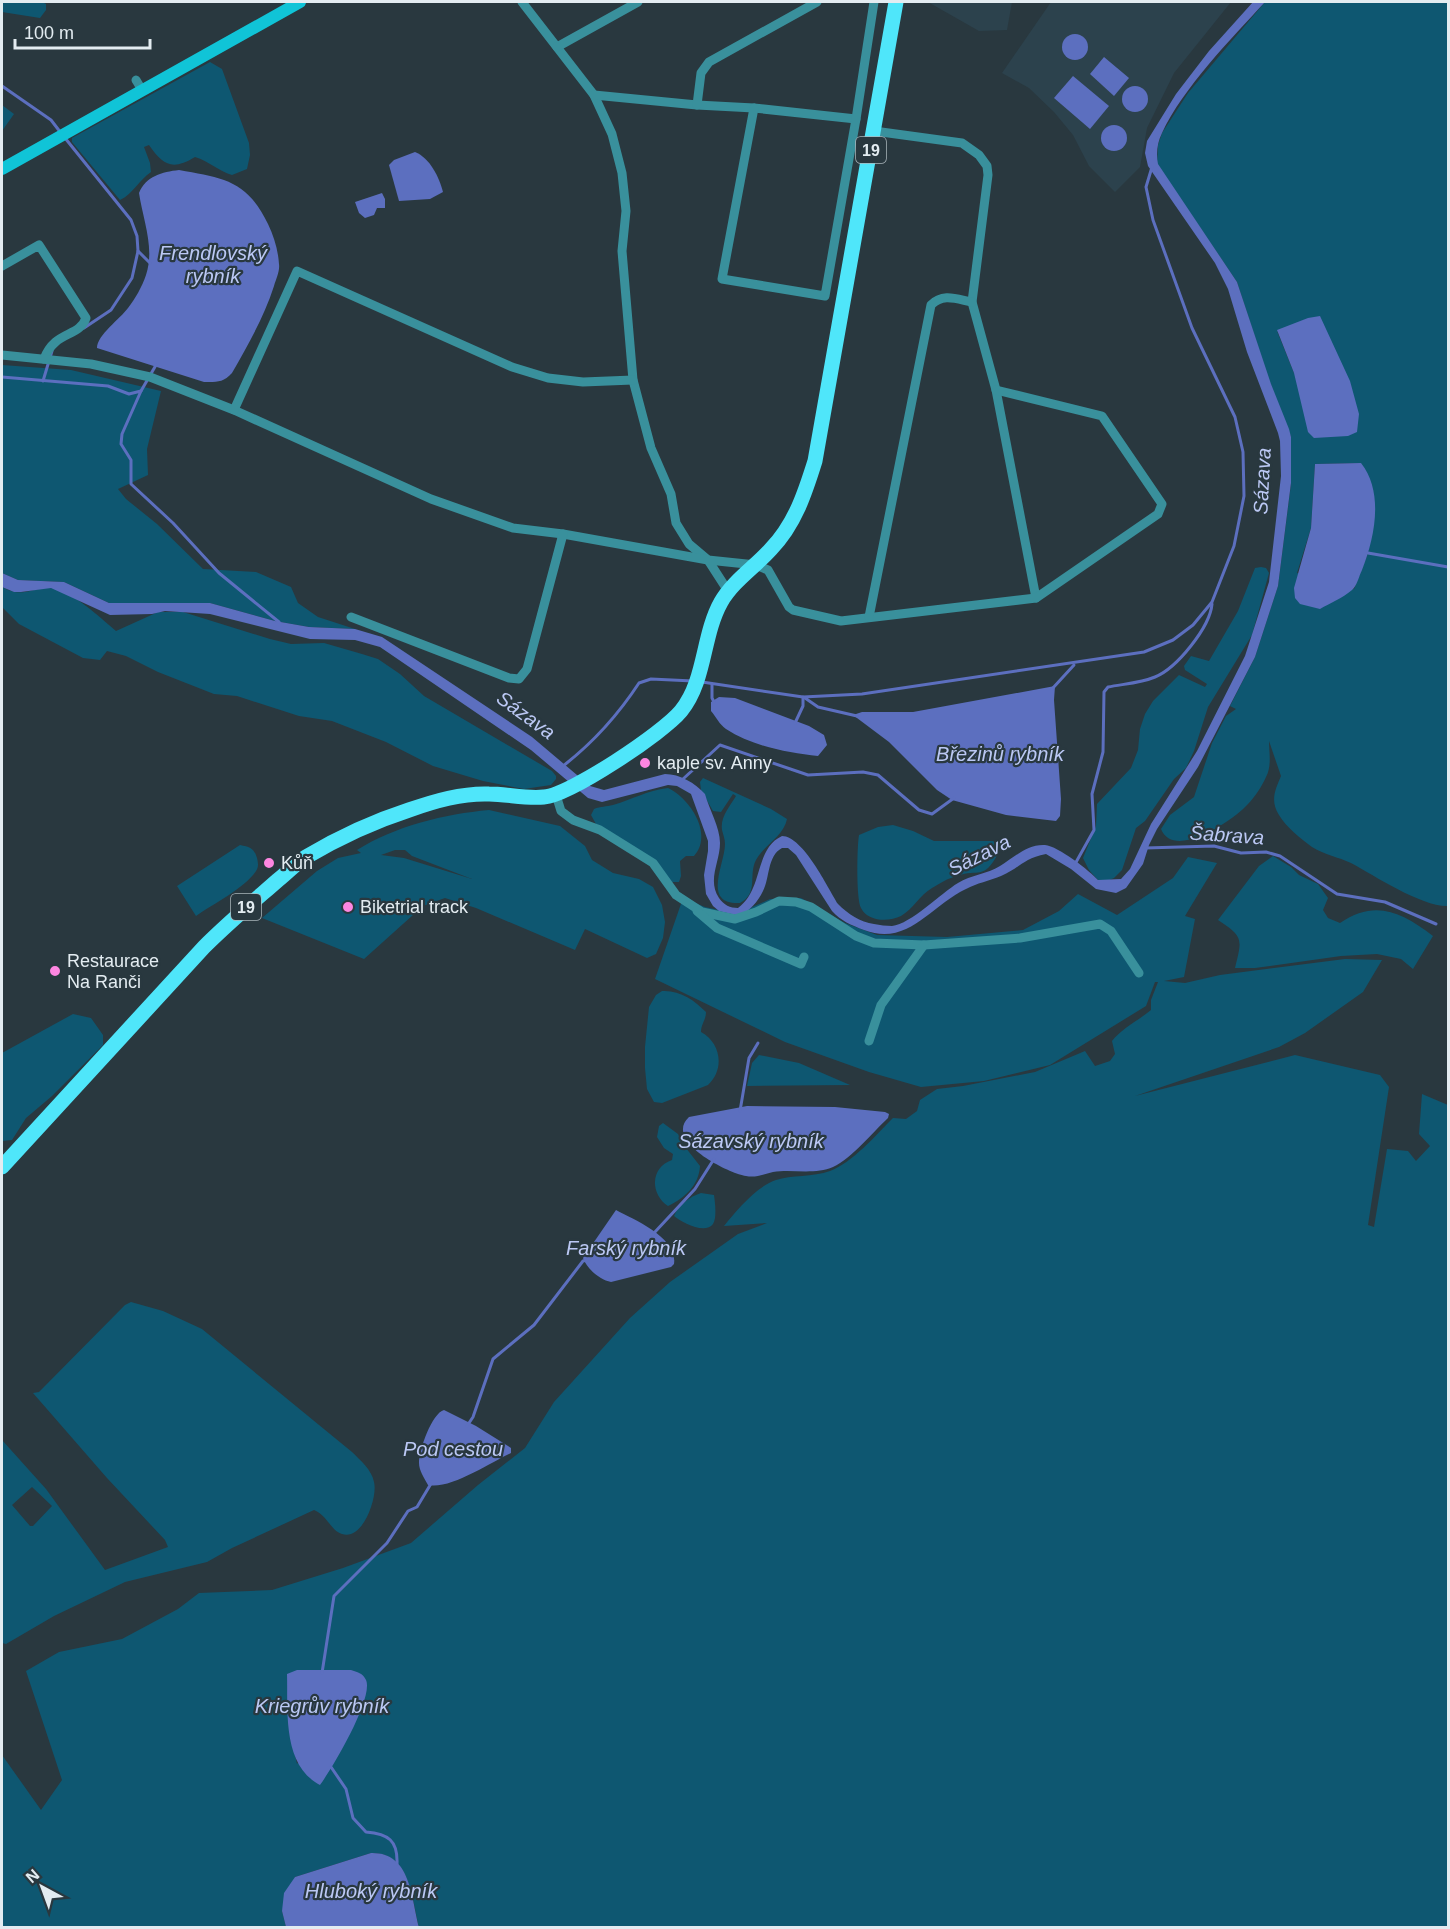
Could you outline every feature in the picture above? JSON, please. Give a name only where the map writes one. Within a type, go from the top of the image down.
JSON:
[{"type":"main road","name":"19","points":[[2,1167],[204,947],[305,858],[350,835],[408,810],[444,800],[487,794],[543,797],[556,795],[571,788],[661,731],[679,714],[690,699],[697,681],[710,631],[720,604],[728,591],[780,540],[798,511],[815,461],[896,2]]},
{"type":"street","points":[[2,169],[139,85],[300,2]]},
{"type":"street","points":[[522,2],[594,95],[612,134],[622,173],[626,211],[622,251],[633,380],[651,448],[671,494],[676,523],[689,544],[708,560],[728,591]]},
{"type":"street","points":[[557,47],[638,2]]},
{"type":"street","points":[[698,105],[701,73],[709,62],[817,2]]},
{"type":"street","points":[[753,108],[722,279],[825,296],[874,2]]},
{"type":"street","points":[[594,95],[856,119]]},
{"type":"street","points":[[874,131],[962,143],[979,155],[987,166],[988,176],[972,302],[996,390],[1036,598]]},
{"type":"street","points":[[2,266],[39,245],[86,318],[79,329],[56,339],[48,348],[44,358]]},
{"type":"street","points":[[234,410],[297,271],[512,368],[548,378],[583,382],[633,380]]},
{"type":"street","points":[[869,618],[931,305],[937,299],[944,297],[972,302]]},
{"type":"street","points":[[2,355],[91,364],[150,377],[234,410],[430,499],[513,528],[563,534],[708,560],[756,565],[768,570],[789,607],[793,610],[841,621],[1036,598],[1158,514],[1162,504],[1102,416],[996,390]]},
{"type":"street","points":[[351,617],[509,678],[519,679],[527,669],[563,534]]},
{"type":"street","points":[[556,795],[561,811],[573,820],[600,830],[653,863],[676,895],[717,928],[801,964],[804,957]]},
{"type":"street","points":[[693,908],[735,919],[779,901],[796,902],[811,908],[856,936],[874,943],[924,945],[1020,938],[1100,924],[1111,931],[1140,973]]},
{"type":"street","points":[[869,1041],[881,1005],[924,945]]},
{"type":"shaded area","points":[[2,2],[42,2],[46,4],[46,10],[40,18],[2,12]]},
{"type":"shaded area","points":[[928,2],[1012,2],[1007,30],[979,31]]},
{"type":"shaded area","points":[[1051,2],[1231,2],[1174,73],[1147,128],[1140,167],[1115,192],[1089,166],[1073,135],[1054,112],[1029,88],[1002,73]]},
{"type":"shaded area","points":[[1265,2],[1448,2],[1448,906],[1425,902],[1412,896],[1351,863],[1317,850],[1294,832],[1276,810],[1275,791],[1281,776],[1269,741],[1268,773],[1256,795],[1241,811],[1218,827],[1191,839],[1178,841],[1168,838],[1161,829],[1170,815],[1194,797],[1212,743],[1226,716],[1236,709],[1230,706],[1255,657],[1278,586],[1291,484],[1291,437],[1269,380],[1237,282],[1157,164],[1158,145],[1162,133],[1188,93]],"holes":[[[1277,331],[1348,436],[1294,373]],[[1361,463],[1368,553],[1354,589],[1297,573],[1311,528],[1315,464]]]},
{"type":"shaded area","points":[[210,62],[222,69],[249,143],[250,155],[247,169],[232,175],[195,157],[180,164],[169,164],[159,157],[149,145],[144,147],[151,172],[120,200],[72,142],[72,138]]},
{"type":"shaded area","points":[[2,105],[14,114],[2,131]]},
{"type":"shaded area","points":[[2,365],[71,370],[161,391],[147,449],[148,475],[118,489],[126,499],[157,524],[203,569],[256,572],[291,587],[298,603],[318,617],[355,629],[309,627],[275,621],[210,603],[109,603],[64,582],[18,580],[2,573]]},
{"type":"shaded area","points":[[1255,568],[1266,568],[1269,573],[1252,635],[1208,707],[1186,768],[1174,779],[1145,821],[1136,828],[1122,870],[1107,881],[1098,880],[1089,870],[1083,858],[1096,826],[1097,804],[1131,768],[1138,750],[1140,729],[1153,701],[1179,675],[1205,687],[1207,684],[1185,670],[1184,666],[1191,656],[1209,661],[1238,611]]},
{"type":"shaded area","points":[[2,587],[20,592],[48,588],[62,591],[86,606],[116,631],[158,612],[183,612],[270,639],[291,644],[324,643],[378,659],[400,674],[424,696],[552,771],[556,779],[551,785],[524,789],[483,781],[433,766],[386,742],[332,721],[299,716],[237,696],[214,694],[158,672],[126,656],[107,651],[100,660],[83,658],[19,624],[2,607]]},
{"type":"shaded area","points":[[703,778],[771,809],[787,819],[782,830],[756,860],[751,889],[746,899],[740,903],[728,902],[721,897],[718,890],[725,844],[722,821],[736,796],[733,794],[721,812],[713,811],[701,790],[700,782]]},
{"type":"shaded area","points":[[668,788],[691,808],[700,828],[700,847],[694,856],[686,856],[680,861],[679,882],[672,882],[620,838],[596,824],[591,815],[594,809]]},
{"type":"shaded area","points":[[489,810],[560,826],[585,846],[592,860],[613,873],[639,879],[653,887],[662,905],[665,922],[663,938],[656,954],[647,958],[585,929],[575,950],[476,908],[445,898],[423,906],[364,959],[262,918],[317,871],[338,858],[361,853],[357,850],[387,834],[421,822]],"holes":[[[395,850],[405,850],[412,856],[472,879],[404,858],[381,855]]]},
{"type":"shaded area","points":[[893,825],[934,841],[993,841],[997,844],[998,854],[984,871],[954,877],[932,888],[901,916],[885,920],[874,918],[864,913],[859,903],[857,872],[859,835],[878,827]]},
{"type":"shaded area","points":[[240,845],[253,850],[258,868],[237,890],[196,916],[177,886]]},
{"type":"shaded area","points":[[1273,856],[1299,875],[1318,884],[1328,898],[1323,910],[1328,918],[1340,923],[1353,916],[1377,910],[1410,920],[1433,936],[1413,969],[1401,959],[1377,954],[1341,956],[1255,968],[1235,968],[1239,940],[1233,931],[1218,920],[1259,866]]},
{"type":"shaded area","points":[[1188,857],[1217,863],[1185,916],[1195,919],[1184,977],[1164,981],[1185,983],[1220,975],[1345,959],[1382,960],[1363,992],[1305,1033],[1279,1047],[1135,1096],[1295,1055],[1380,1075],[1389,1087],[1368,1225],[1374,1227],[1387,1149],[1408,1151],[1416,1161],[1430,1146],[1419,1134],[1422,1094],[1448,1105],[1448,1927],[419,1927],[411,1891],[401,1869],[394,1860],[384,1855],[371,1853],[295,1877],[282,1911],[286,1927],[2,1927],[2,1755],[41,1810],[62,1780],[26,1671],[59,1652],[122,1639],[178,1609],[199,1593],[272,1590],[343,1568],[411,1543],[525,1448],[554,1402],[630,1318],[670,1282],[738,1234],[767,1223],[724,1226],[747,1200],[762,1188],[776,1180],[788,1177],[830,1171],[847,1162],[893,1118],[906,1119],[917,1111],[920,1100],[937,1089],[963,1086],[1035,1072],[1085,1051],[1095,1066],[1110,1061],[1115,1054],[1112,1041],[1151,1010],[1151,1000],[1158,982],[1155,982],[1146,1006],[1050,1065],[984,1081],[921,1087],[869,1072],[785,1042],[655,979],[683,898],[705,907],[737,914],[770,899],[801,898],[845,923],[877,935],[947,937],[1023,930],[1059,911],[1078,894],[1117,915],[1173,878]],"holes":[[[297,1670],[351,1670],[297,1764],[288,1720]]]},
{"type":"shaded area","points":[[662,991],[675,992],[686,997],[706,1012],[701,1032],[713,1043],[719,1064],[717,1072],[708,1085],[662,1103],[654,1102],[647,1089],[645,1047],[649,1007],[656,995]]},
{"type":"shaded area","points":[[73,1014],[91,1018],[103,1035],[103,1045],[52,1096],[26,1118],[12,1140],[2,1141],[2,1053]]},
{"type":"shaded area","points":[[759,1055],[799,1063],[850,1085],[747,1086],[752,1063]]},
{"type":"shaded area","points":[[663,1123],[678,1134],[682,1143],[700,1166],[697,1179],[690,1190],[668,1206],[658,1195],[655,1182],[659,1169],[672,1160],[673,1154],[664,1148],[657,1137],[659,1126]]},
{"type":"shaded area","points":[[701,1193],[714,1195],[713,1224],[699,1228],[674,1216],[685,1201]]},
{"type":"shaded area","points":[[131,1302],[163,1311],[202,1329],[352,1452],[373,1478],[375,1489],[371,1507],[362,1525],[350,1534],[338,1532],[314,1510],[207,1562],[125,1582],[54,1616],[6,1644],[2,1643],[2,1440],[46,1489],[105,1570],[168,1547],[165,1540],[33,1393],[39,1392],[125,1305]],"holes":[[[32,1487],[52,1506],[33,1526],[30,1526],[12,1505]]]},
{"type":"water","points":[[1253,2],[1265,2],[1209,64],[1182,99],[1160,137],[1157,156],[1158,164],[1237,282],[1271,384],[1289,429],[1291,483],[1278,586],[1255,657],[1198,767],[1157,829],[1143,864],[1126,888],[1116,893],[1096,889],[1071,869],[1046,854],[1032,858],[1001,876],[966,889],[906,929],[880,934],[855,926],[835,914],[796,855],[788,848],[782,848],[774,856],[761,895],[747,912],[740,916],[719,911],[706,894],[704,875],[708,841],[691,794],[677,786],[668,785],[602,802],[588,798],[531,750],[380,647],[355,640],[310,639],[210,614],[165,611],[152,614],[110,615],[51,588],[14,592],[2,587],[2,573],[18,580],[64,582],[109,603],[210,603],[275,621],[309,627],[355,629],[382,637],[532,737],[590,786],[604,790],[671,774],[682,777],[697,786],[705,794],[720,837],[714,884],[719,898],[727,906],[738,908],[746,900],[752,891],[767,850],[782,836],[790,838],[806,853],[842,908],[859,919],[883,925],[892,926],[908,920],[958,883],[995,869],[1021,852],[1039,845],[1051,846],[1065,854],[1098,880],[1121,879],[1130,869],[1151,824],[1197,751],[1245,656],[1269,582],[1281,476],[1278,433],[1247,352],[1228,289],[1215,263],[1148,166],[1145,153],[1147,141],[1176,94],[1209,51]]},
{"type":"water","points":[[1075,34],[1084,38],[1088,47],[1084,56],[1075,60],[1066,56],[1062,47],[1066,38]]},
{"type":"water","points":[[1104,57],[1129,78],[1114,96],[1090,74]]},
{"type":"water","points":[[1073,76],[1109,106],[1090,129],[1054,98]]},
{"type":"water","points":[[1135,86],[1144,90],[1148,99],[1144,108],[1135,112],[1126,108],[1122,99],[1126,90]]},
{"type":"water","points":[[1114,125],[1123,129],[1127,138],[1123,147],[1114,151],[1105,147],[1101,138],[1105,129]]},
{"type":"water","points":[[415,152],[433,169],[443,192],[430,199],[399,201],[389,165],[394,160]]},
{"type":"water","name":"Frendlovský rybník","points":[[179,170],[221,179],[242,190],[260,209],[278,253],[278,272],[261,320],[232,373],[226,379],[219,381],[204,382],[97,348],[101,338],[133,301],[146,275],[149,244],[139,193],[142,187],[155,176]]},
{"type":"water","points":[[382,193],[385,208],[377,208],[374,215],[365,218],[359,213],[355,202]]},
{"type":"water","points":[[1320,316],[1350,381],[1359,414],[1357,432],[1348,436],[1314,438],[1308,432],[1294,373],[1277,330],[1308,318]]},
{"type":"water","points":[[1361,463],[1373,487],[1375,515],[1371,543],[1357,583],[1341,598],[1320,609],[1300,604],[1295,598],[1294,588],[1311,528],[1315,464]]},
{"type":"water","name":"Březinů rybník","points":[[1055,686],[1061,799],[1060,816],[1056,821],[1006,815],[952,800],[937,790],[889,742],[853,715],[862,712],[913,712]]},
{"type":"water","points":[[719,697],[735,698],[809,726],[824,735],[827,745],[818,756],[783,751],[747,740],[724,727],[711,711],[711,702]]},
{"type":"water","name":"Sázavský rybník","points":[[747,1106],[835,1107],[889,1114],[888,1118],[855,1151],[833,1167],[819,1171],[780,1171],[757,1176],[737,1174],[701,1154],[684,1136],[683,1126],[689,1117]]},
{"type":"water","name":"Farský rybník","points":[[616,1210],[654,1231],[662,1238],[669,1246],[674,1264],[671,1267],[611,1282],[594,1273],[583,1258]]},
{"type":"water","name":"Pod cestou","points":[[444,1410],[476,1426],[511,1448],[511,1453],[459,1479],[428,1485],[420,1468],[420,1457],[431,1425],[439,1413]]},
{"type":"water","name":"Kriegrův rybník","points":[[297,1670],[351,1670],[362,1674],[366,1680],[367,1689],[358,1717],[320,1785],[308,1776],[299,1764],[290,1736],[287,1674]]},
{"type":"water","name":"Hluboký rybník","points":[[371,1853],[384,1855],[394,1860],[402,1868],[411,1890],[419,1927],[286,1927],[282,1911],[284,1893],[295,1877]]},
{"type":"waterway","points":[[2,86],[51,120],[61,133]]},
{"type":"waterway","points":[[65,138],[131,220],[137,236],[138,251],[132,278],[111,310],[84,328]]},
{"type":"waterway","name":"Sázava","points":[[702,682],[803,697],[862,694],[1144,652],[1173,640],[1193,625],[1212,602],[1234,546],[1244,496],[1243,452],[1235,417],[1192,328],[1153,220],[1146,187],[1152,167]]},
{"type":"waterway","points":[[138,251],[150,263]]},
{"type":"waterway","points":[[43,381],[52,351]]},
{"type":"waterway","points":[[141,391],[156,365]]},
{"type":"waterway","points":[[2,377],[108,386],[129,394],[141,391],[122,434],[121,444],[131,460],[131,484],[173,523],[219,573],[279,622]]},
{"type":"waterway","points":[[1368,553],[1448,567]]},
{"type":"waterway","points":[[1075,864],[1094,830],[1092,794],[1103,752],[1104,692],[1108,687],[1155,677],[1173,665],[1199,635],[1212,604]]},
{"type":"waterway","points":[[1052,689],[1074,665]]},
{"type":"waterway","points":[[563,766],[605,728],[639,683],[651,679],[693,681]]},
{"type":"waterway","points":[[712,684],[714,702]]},
{"type":"waterway","points":[[795,723],[803,706],[803,697]]},
{"type":"waterway","points":[[805,698],[818,707],[857,716]]},
{"type":"waterway","points":[[683,779],[720,745],[808,775],[863,772],[878,775],[919,810],[932,814],[954,798]]},
{"type":"waterway","name":"Šabrava","points":[[1145,848],[1214,846],[1241,853],[1266,852],[1280,856],[1337,894],[1385,902],[1436,924]]},
{"type":"waterway","points":[[740,1111],[749,1058],[758,1043]]},
{"type":"waterway","points":[[654,1233],[695,1189],[714,1159]]},
{"type":"waterway","points":[[467,1426],[473,1417],[493,1359],[534,1325],[583,1261],[587,1260]]},
{"type":"waterway","points":[[322,1673],[334,1596],[387,1543],[408,1511],[417,1507],[432,1482]]},
{"type":"waterway","points":[[331,1767],[346,1789],[353,1818],[366,1832],[380,1834],[390,1840],[396,1849],[397,1864]]},
{"type":"place","name":"kaple sv. Anny","points":[[645,763]]},
{"type":"place","name":"Kůň","points":[[269,863]]},
{"type":"place","name":"Biketrial track","points":[[348,907]]},
{"type":"place","name":"Restaurace Na Ranči","points":[[55,971]]}]
